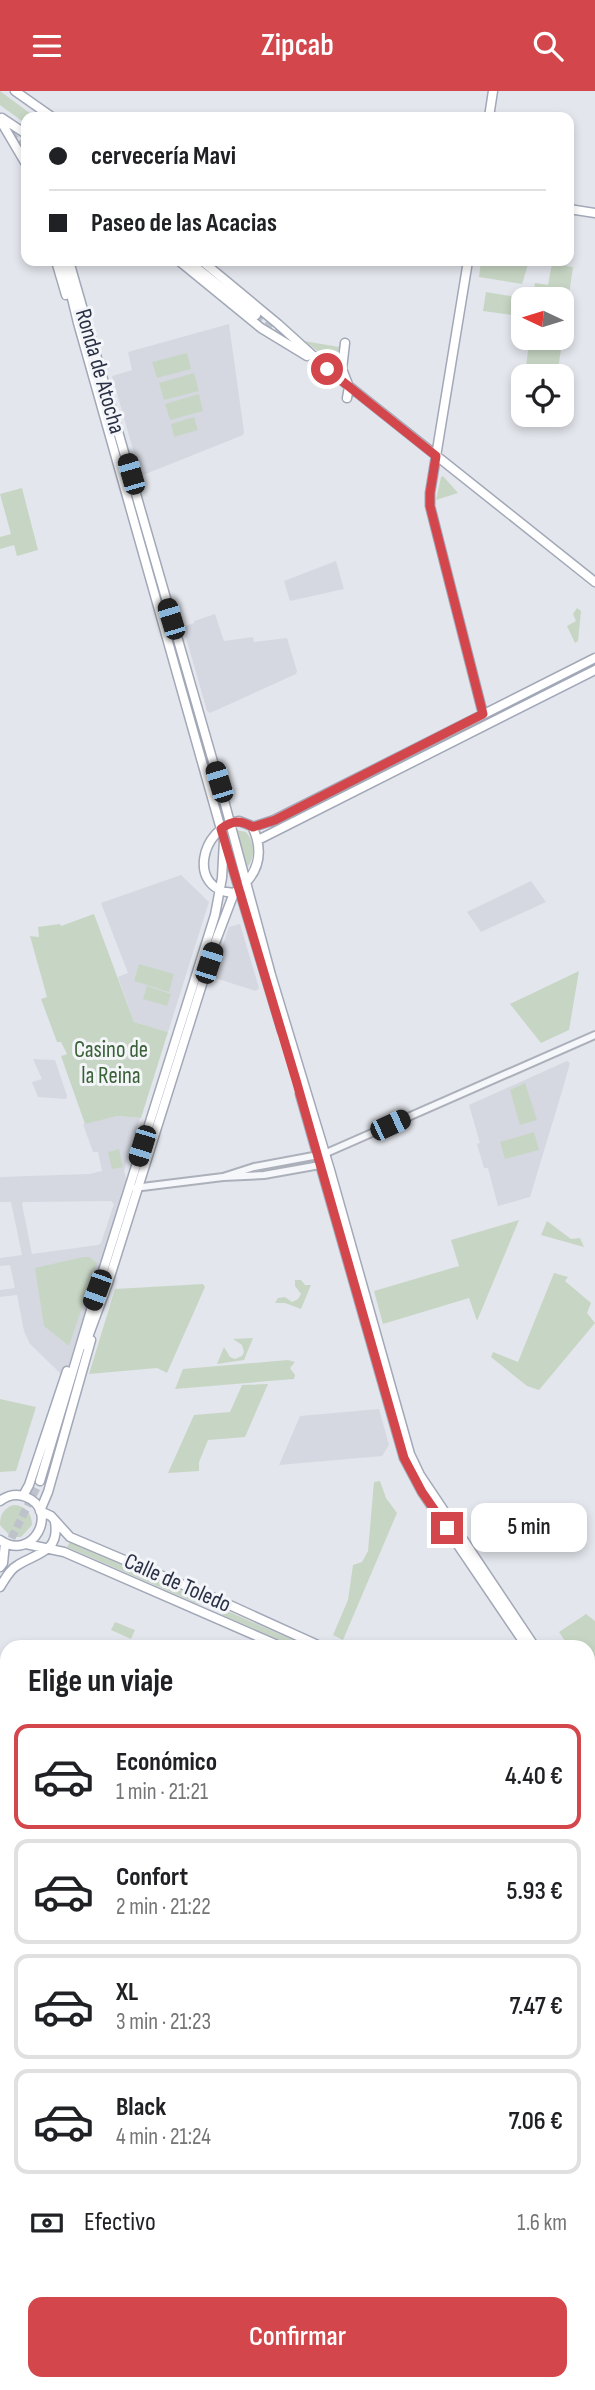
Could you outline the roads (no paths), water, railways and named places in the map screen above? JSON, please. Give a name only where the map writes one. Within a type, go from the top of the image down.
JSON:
[{"type":"main road","points":[[15,91],[45,112]]},
{"type":"main road","points":[[490,112],[493,91]]},
{"type":"main road","points":[[0,118],[21,131]]},
{"type":"main road","points":[[0,118],[21,155]]},
{"type":"main road","points":[[574,210],[595,213]]},
{"type":"main road","name":"Ronda de Atocha","points":[[57,266],[67,299],[78,323]]},
{"type":"main road","name":"Ronda de Atocha","points":[[64,266],[78,323],[162,603]]},
{"type":"main road","name":"Ronda de Atocha","points":[[70,266],[162,603]]},
{"type":"main road","points":[[185,266],[261,328],[327,369]]},
{"type":"main road","points":[[194,266],[256,315]]},
{"type":"main road","points":[[208,266],[349,387],[595,582]]},
{"type":"main road","points":[[467,266],[430,506],[483,714]]},
{"type":"main road","points":[[345,343],[342,369],[349,387],[347,398],[358,394]]},
{"type":"main road","points":[[162,603],[230,823],[321,1155],[413,1464],[529,1640]]},
{"type":"main road","points":[[162,603],[236,891],[321,1155],[320,1165],[404,1458],[422,1492],[522,1640]]},
{"type":"main road","points":[[219,892],[206,876],[203,861],[208,845],[221,829],[230,823],[239,821],[253,827],[275,820],[595,658]]},
{"type":"main road","points":[[258,840],[595,670]]},
{"type":"main road","points":[[26,1544],[40,1530],[40,1511],[48,1492],[71,1404],[223,918],[236,891],[247,882],[260,855],[253,827]]},
{"type":"main road","points":[[40,1481],[207,941],[219,892],[224,840]]},
{"type":"main road","points":[[219,892],[236,891]]},
{"type":"main road","points":[[61,1410],[108,1283]]},
{"type":"main road","points":[[1,1500],[10,1495],[23,1496],[29,1485],[57,1398],[97,1290]]},
{"type":"main road","name":"Calle de Toledo","points":[[23,1496],[54,1519],[70,1537],[306,1640]]},
{"type":"main road","points":[[0,1587],[12,1569],[49,1548],[55,1535],[54,1519]]},
{"type":"main road","points":[[0,1567],[3,1563],[2,1542]]},
{"type":"main road","name":"Calle de Toledo","points":[[2,1542],[64,1552],[266,1640]]},
{"type":"street","points":[[223,1177],[254,1167],[321,1155],[594,1035]]},
{"type":"street","points":[[129,1188],[264,1175],[320,1165]]},
{"type":"tunnel","points":[[10,133],[21,147]]},
{"type":"tunnel","points":[[256,315],[292,343]]},
{"type":"tunnel","points":[[6,1549],[40,1481]]},
{"type":"park label","name":"Casino de la Reina","points":[[111,1062]]}]
